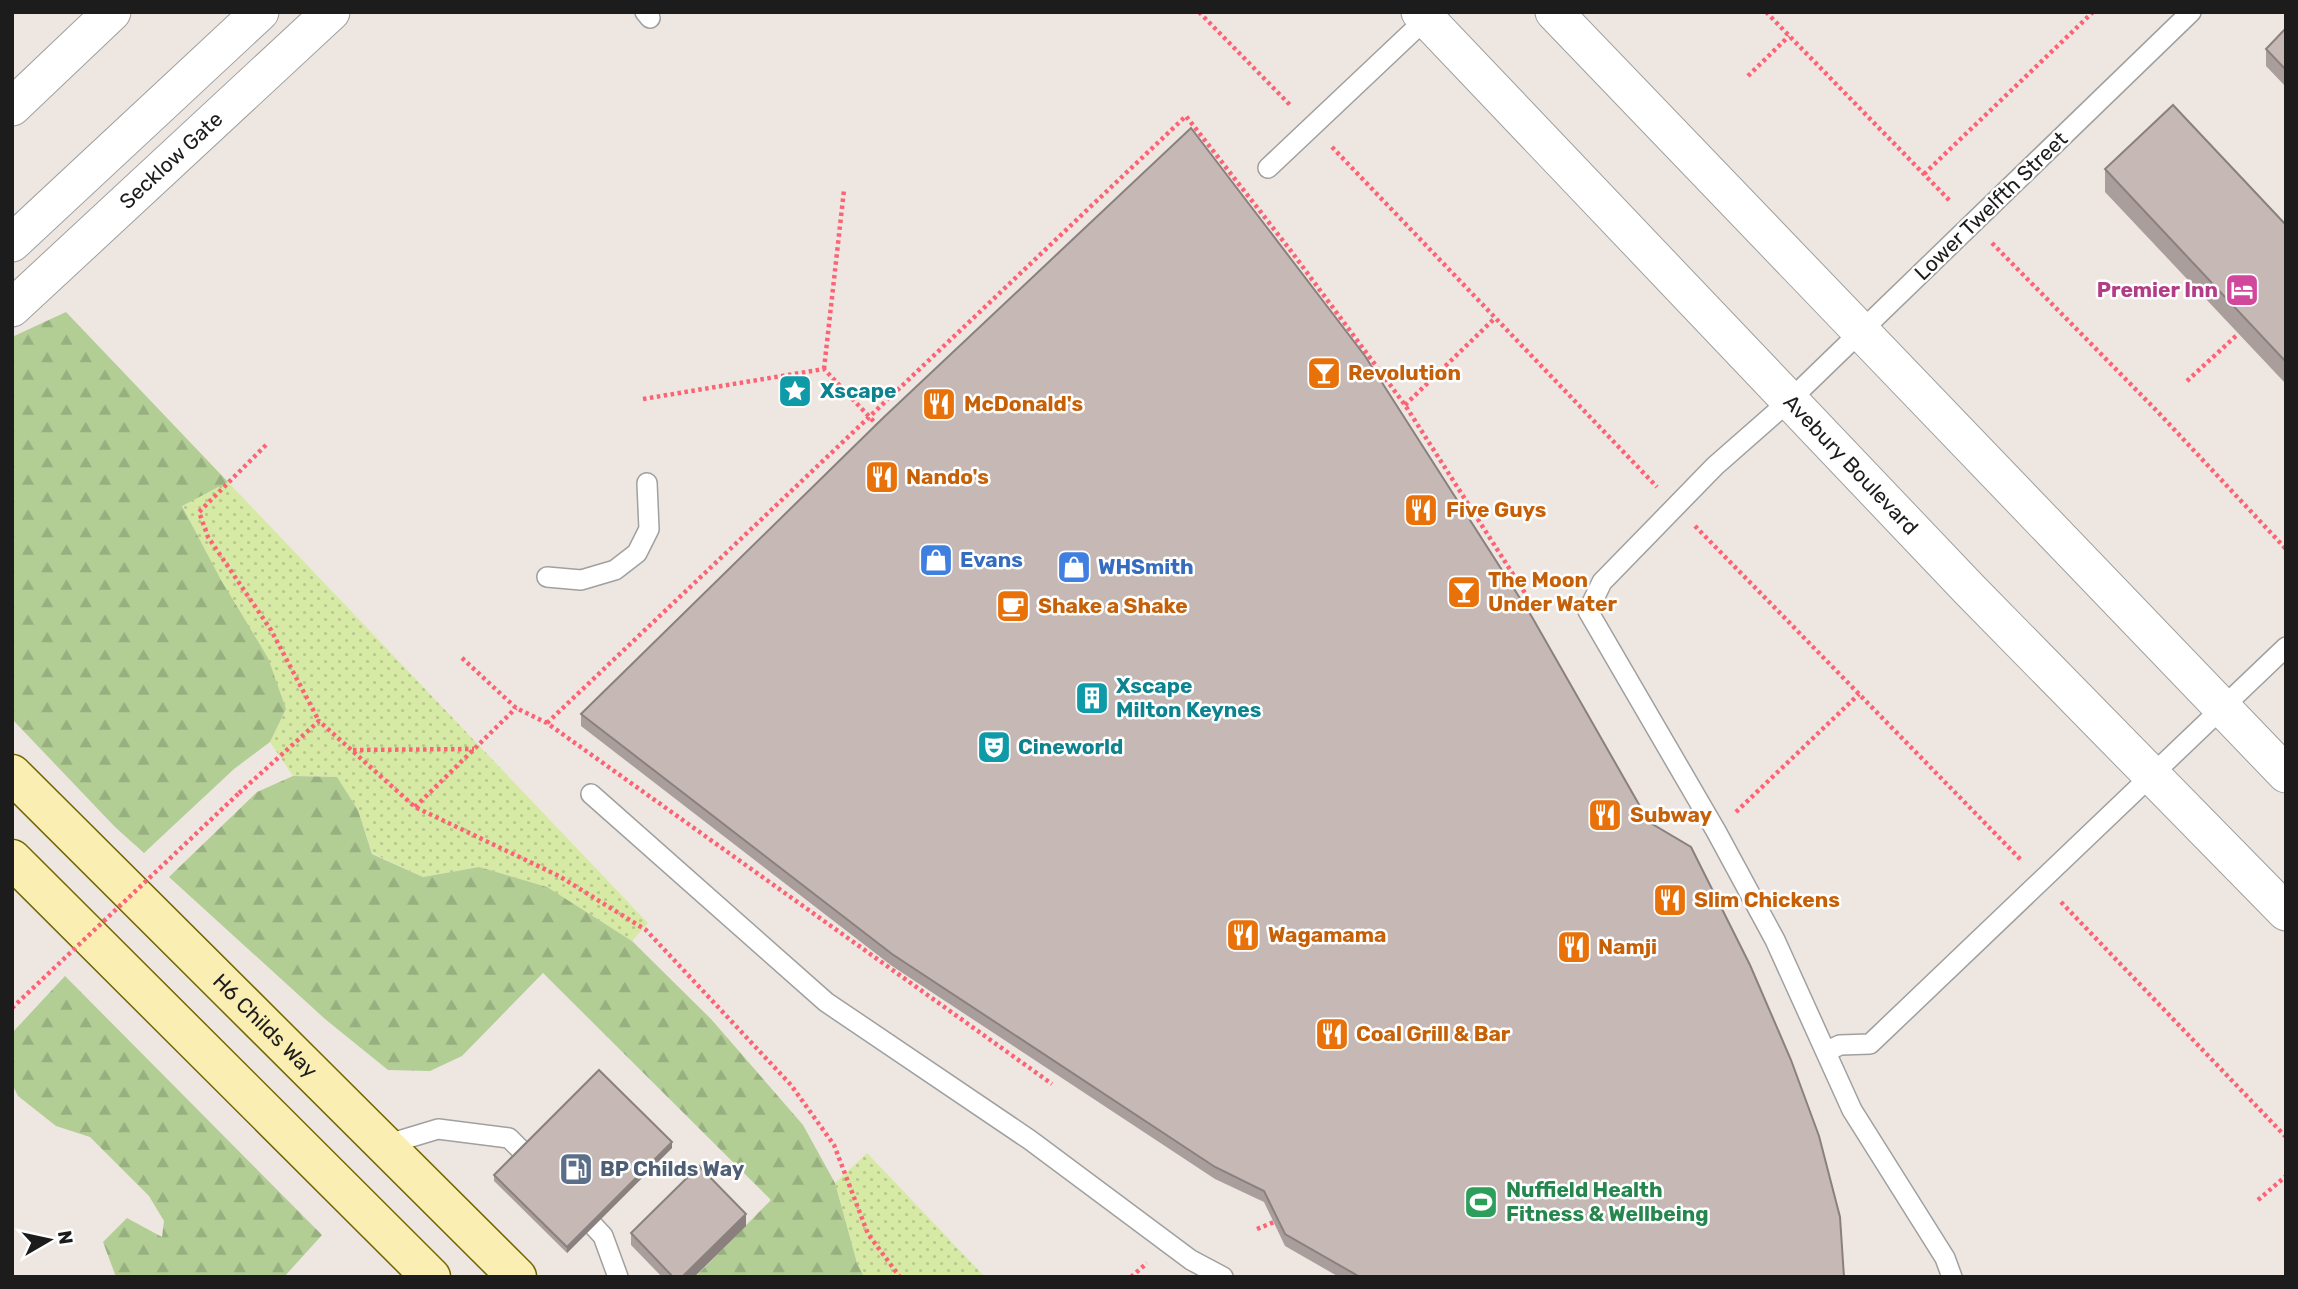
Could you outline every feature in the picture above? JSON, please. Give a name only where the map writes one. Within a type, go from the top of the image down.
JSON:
[{"type":"street","points":[[12,107],[112,12]]},
{"type":"street","points":[[12,243],[260,12]]},
{"type":"street","name":"Secklow Gate","points":[[12,308],[331,12]]},
{"type":"street","points":[[1554,12],[2286,774]]},
{"type":"street","name":"Avebury Boulevard","points":[[1427,14],[1969,589],[2286,912]]},
{"type":"street","name":"H6 Childs Way","points":[[12,774],[517,1277]]},
{"type":"street","points":[[12,859],[431,1277]]},
{"type":"lane","name":"Lower Twelfth Street","points":[[1716,831],[1588,611],[1602,582],[1715,466],[1790,400],[2191,12]]},
{"type":"lane","points":[[1268,168],[1427,14]]},
{"type":"lane","points":[[547,577],[581,580],[615,570],[637,553],[649,529],[647,483]]},
{"type":"lane","points":[[1827,1051],[1840,1045],[1870,1044],[2286,647]]},
{"type":"lane","points":[[591,794],[826,1002],[1030,1140],[1191,1260],[1223,1277]]},
{"type":"lane","points":[[1716,831],[1775,940],[1852,1110],[1945,1258],[1952,1277]]},
{"type":"lane","points":[[385,1145],[438,1129],[509,1138],[547,1177]]},
{"type":"lane","points":[[565,1197],[603,1236],[618,1277]]},
{"type":"path","points":[[1199,12],[2286,1136]]},
{"type":"path","points":[[1766,12],[2156,410],[2286,549]]},
{"type":"path","points":[[1924,174],[2093,12]]},
{"type":"path","points":[[1748,76],[1789,36]]},
{"type":"path","points":[[547,723],[1186,116],[1291,251],[1405,405],[1532,604]]},
{"type":"path","points":[[844,190],[824,369],[883,430]]},
{"type":"path","points":[[1405,405],[1495,318]]},
{"type":"path","points":[[2188,381],[2238,334]]},
{"type":"path","points":[[643,399],[824,369]]},
{"type":"path","points":[[266,445],[199,512],[208,537],[271,630],[319,721],[415,807],[559,876],[646,930],[791,1085],[834,1145],[868,1234],[900,1277]]},
{"type":"path","points":[[462,658],[516,708],[547,723],[1052,1084]]},
{"type":"path","points":[[1716,831],[1859,694]]},
{"type":"path","points":[[415,807],[516,708]]},
{"type":"path","points":[[12,1008],[319,721]]},
{"type":"path","points":[[352,750],[475,749]]},
{"type":"path","points":[[2258,1200],[2286,1175]]},
{"type":"path","points":[[1256,1229],[1274,1222]]},
{"type":"green space","points":[[66,312],[228,482],[182,506],[221,580],[268,658],[286,709],[270,742],[234,769],[144,853],[115,827],[12,719],[12,337]]},
{"type":"green space","points":[[228,482],[648,923],[632,941],[546,887],[479,867],[423,877],[372,853],[358,810],[337,777],[293,776],[270,742],[286,709],[182,505]]},
{"type":"green space","points":[[293,776],[337,777],[358,810],[372,854],[423,877],[479,867],[547,887],[632,941],[711,1019],[803,1125],[835,1183],[857,1263],[864,1277],[695,1277],[771,1200],[543,973],[462,1056],[430,1071],[388,1070],[325,1019],[169,877],[257,792]]},
{"type":"green space","points":[[65,976],[322,1235],[284,1277],[116,1277],[103,1242],[127,1218],[162,1237],[164,1221],[149,1196],[90,1137],[56,1126],[18,1096],[12,1084],[12,1033]]},
{"type":"green space","points":[[867,1153],[985,1277],[864,1277],[857,1263],[835,1183]]},
{"type":"building","points":[[2286,28],[2286,70],[2266,49]]},
{"type":"building","name":"Premier Inn","points":[[2173,105],[2286,225],[2286,362],[2105,169]]},
{"type":"building","name":"Xscape Milton Keynes","points":[[1191,128],[1365,356],[1532,617],[1649,822],[1691,847],[1750,965],[1791,1060],[1819,1136],[1840,1217],[1844,1277],[1360,1277],[1285,1234],[1264,1191],[1215,1167],[892,954],[581,714],[883,418]]},
{"type":"building","points":[[599,1070],[672,1142],[567,1247],[494,1175]]},
{"type":"building","points":[[699,1166],[746,1214],[682,1277],[673,1277],[631,1233]]},
{"type":"place","name":"Premier Inn","points":[[2242,290]]},
{"type":"place","name":"Revolution","points":[[1324,373]]},
{"type":"place","name":"Xscape","points":[[795,391]]},
{"type":"place","name":"McDonald's","points":[[939,404]]},
{"type":"place","name":"Nando's","points":[[882,477]]},
{"type":"place","name":"Five Guys","points":[[1421,510]]},
{"type":"place","name":"Evans","points":[[936,560]]},
{"type":"place","name":"WHSmith","points":[[1074,567]]},
{"type":"place","name":"The Moon Under Water","points":[[1464,592]]},
{"type":"place","name":"Shake a Shake","points":[[1013,606]]},
{"type":"place","name":"Xscape Milton Keynes","points":[[1092,698]]},
{"type":"place","name":"Cineworld","points":[[994,747]]},
{"type":"place","name":"Subway","points":[[1605,815]]},
{"type":"place","name":"Slim Chickens","points":[[1670,900]]},
{"type":"place","name":"Wagamama","points":[[1243,935]]},
{"type":"place","name":"Namji","points":[[1574,947]]},
{"type":"place","name":"Coal Grill & Bar","points":[[1332,1034]]},
{"type":"place","name":"BP Childs Way","points":[[576,1169]]},
{"type":"place","name":"Nuffield Health Fitness & Wellbeing","points":[[1481,1202]]}]
